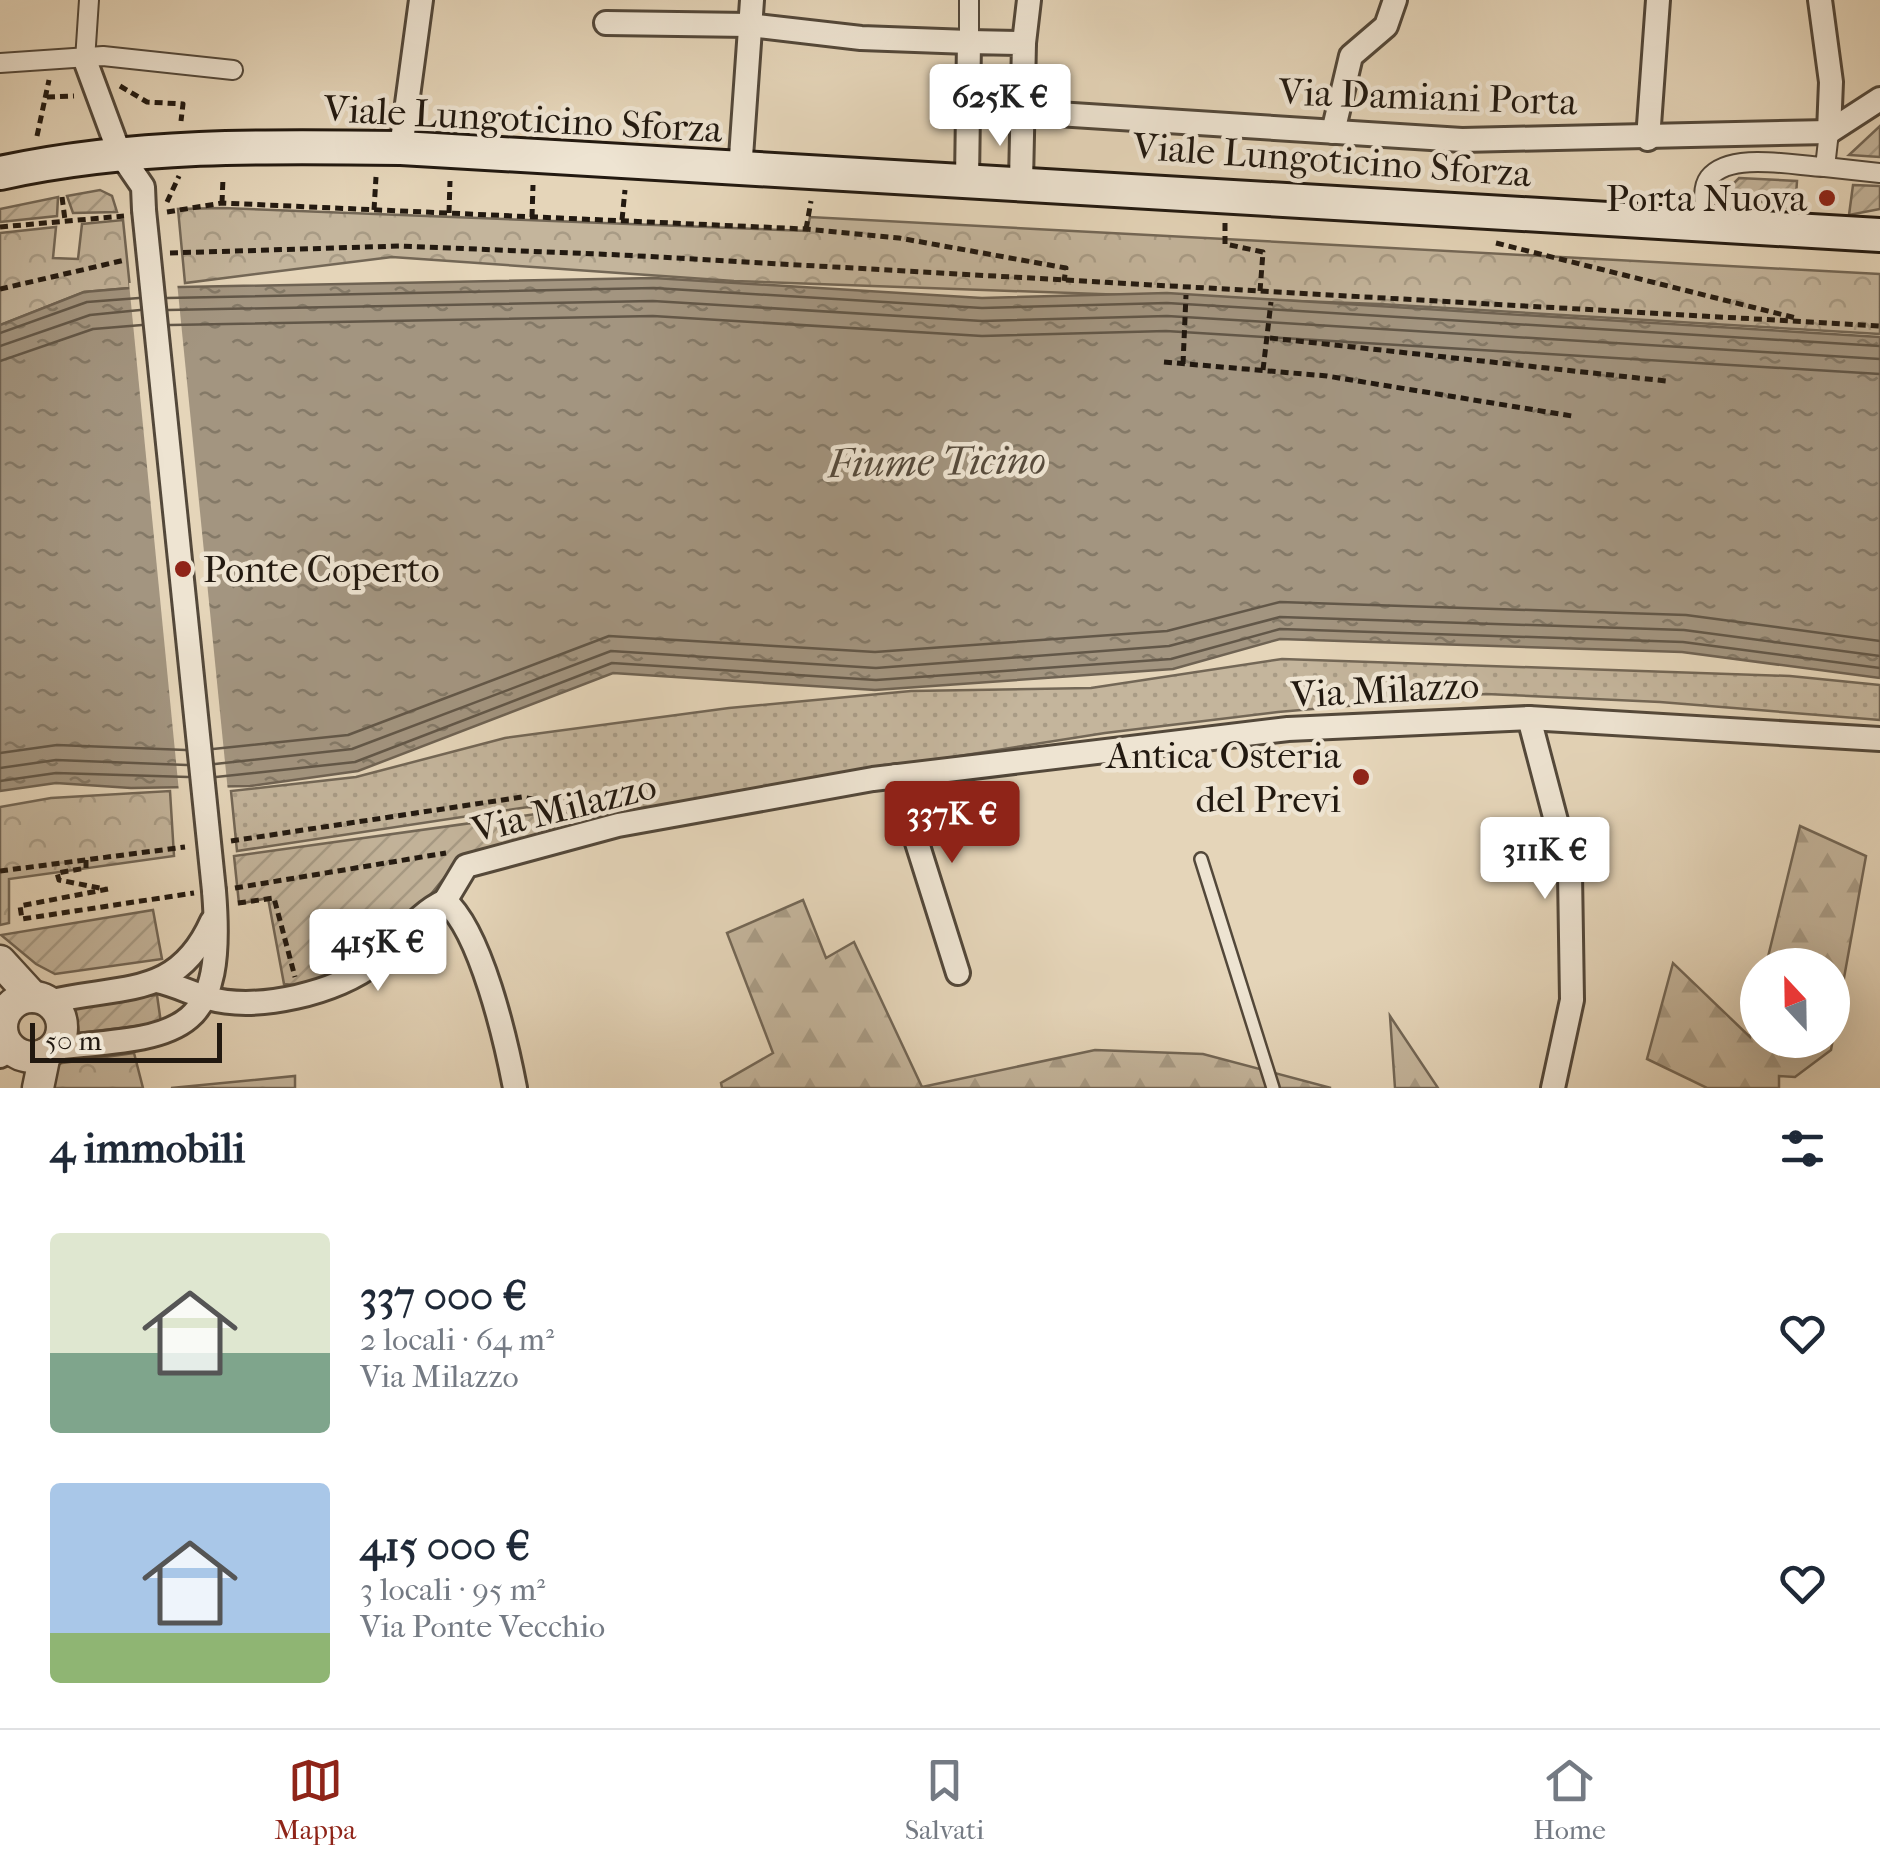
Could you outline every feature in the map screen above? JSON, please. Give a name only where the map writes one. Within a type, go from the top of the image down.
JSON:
[{"type":"main road","name":"Viale Lungoticino Sforza","points":[[0,173],[119,152],[224,146],[402,148],[740,171],[1021,181],[1880,235]]},
{"type":"street","points":[[26,1052],[166,1034],[207,998],[216,942],[143,187],[119,152],[84,60],[89,0]]},
{"type":"street","points":[[402,148],[421,0]]},
{"type":"street","points":[[740,171],[752,0]]},
{"type":"street","points":[[968,178],[969,0]]},
{"type":"street","points":[[1021,181],[1026,112],[1024,43],[1029,0]]},
{"type":"street","points":[[1333,132],[1350,56],[1386,26],[1395,0]]},
{"type":"street","points":[[1648,139],[1658,0]]},
{"type":"street","points":[[1820,0],[1831,82],[1825,167]]},
{"type":"street","points":[[606,24],[750,25],[861,38],[1024,43]]},
{"type":"street","points":[[0,64],[103,56],[233,70]]},
{"type":"street","points":[[1829,132],[1873,100],[1880,100]]},
{"type":"street","name":"Via Damiani Porta","points":[[1026,112],[1462,140],[1648,139],[1829,132]]},
{"type":"street","points":[[1707,224],[1704,194],[1709,178],[1732,163],[1880,173]]},
{"type":"street","points":[[1530,718],[1570,874],[1572,1000],[1554,1088]]},
{"type":"street","name":"Via Milazzo","points":[[157,981],[183,986],[207,998],[274,1000],[331,988],[358,977],[395,946],[426,910],[445,902],[466,866],[618,825],[896,776],[1270,731],[1530,718],[1880,739]]},
{"type":"street","points":[[896,776],[958,972]]},
{"type":"street","points":[[445,902],[460,914],[474,950],[515,1088]]},
{"type":"street","points":[[38,1088],[26,1052],[2,1024],[23,997],[157,981],[189,962],[216,913]]},
{"type":"street","points":[[202,943],[199,981],[207,998]]},
{"type":"street","points":[[0,960],[23,997],[62,1024],[26,1052],[24,1088]]},
{"type":"lane","points":[[1202,859],[1273,1088]]},
{"type":"path","points":[[42,164],[36,133],[44,120],[52,62]]},
{"type":"path","points":[[374,210],[376,177]]},
{"type":"path","points":[[222,203],[223,178]]},
{"type":"path","points":[[449,213],[450,181]]},
{"type":"path","points":[[532,186],[532,217]]},
{"type":"path","points":[[622,220],[625,190]]},
{"type":"path","points":[[62,197],[65,220]]},
{"type":"path","points":[[0,227],[222,203],[806,228],[899,238],[1066,268],[1064,280]]},
{"type":"path","points":[[1225,220],[1225,244],[1263,252],[1260,291]]},
{"type":"path","points":[[1492,242],[1808,321]]},
{"type":"path","points":[[152,254],[400,246],[1880,326]]},
{"type":"path","points":[[0,289],[138,257]]},
{"type":"path","points":[[1182,364],[1186,294]]},
{"type":"path","points":[[1264,370],[1271,302]]},
{"type":"path","points":[[1270,338],[1666,381]]},
{"type":"path","points":[[1164,362],[1264,370],[1480,398],[1572,416]]},
{"type":"path","points":[[222,842],[522,796],[606,815],[618,825]]},
{"type":"path","points":[[0,871],[203,844]]},
{"type":"path","points":[[304,984],[293,973],[274,898],[236,904],[235,888],[457,851]]},
{"type":"path","points":[[86,860],[86,868],[57,873],[58,880],[108,890],[20,906],[22,919],[194,893]]},
{"type":"green space","points":[[1880,126],[1880,157],[1849,155]]},
{"type":"green space","points":[[1739,178],[1797,181],[1795,210],[1724,193]]},
{"type":"green space","points":[[1853,185],[1880,186],[1880,209],[1849,215]]},
{"type":"green space","points":[[100,190],[112,196],[117,212],[73,213],[67,196]]},
{"type":"green space","points":[[58,197],[57,216],[0,222],[0,209]]},
{"type":"green space","points":[[178,209],[807,231],[810,217],[1880,274],[1880,334],[1379,304],[734,281],[392,257],[185,283]]},
{"type":"green space","points":[[123,220],[130,288],[84,292],[0,325],[0,233],[56,227],[53,258],[78,259],[82,224]]},
{"type":"green space","points":[[1282,659],[1790,676],[1880,685],[1880,720],[1660,702],[1486,694],[1278,712],[1105,733],[737,791],[596,818],[528,807],[237,851],[231,791],[356,777],[505,738],[729,708],[911,691],[1091,688]]},
{"type":"green space","points":[[170,791],[174,856],[9,879],[9,923],[0,925],[0,807],[51,798]]},
{"type":"green space","points":[[536,814],[591,828],[456,863],[419,909],[355,973],[315,987],[284,984],[268,898],[239,904],[234,856]]},
{"type":"green space","points":[[1800,826],[1866,856],[1849,948],[1770,948]]},
{"type":"green space","points":[[803,900],[826,958],[854,942],[922,1087],[1095,1050],[1203,1054],[1331,1088],[722,1088],[721,1083],[773,1053],[727,933]]},
{"type":"green space","points":[[153,910],[162,959],[55,974],[36,964],[1,935]]},
{"type":"green space","points":[[1673,963],[1740,1027],[1740,1058],[1820,1058],[1795,1077],[1779,1076],[1779,1088],[1707,1088],[1647,1059]]},
{"type":"green space","points":[[157,995],[161,1023],[79,1033],[75,1005]]},
{"type":"green space","points":[[1390,1016],[1438,1088],[1395,1088]]},
{"type":"green space","points":[[134,1053],[143,1088],[54,1088],[55,1064]]},
{"type":"green space","points":[[295,1076],[295,1088],[171,1088]]},
{"type":"water","name":"Fiume Ticino","points":[[654,278],[982,298],[1167,293],[1880,337],[1880,678],[1682,652],[1280,639],[1173,669],[875,690],[613,673],[358,771],[250,786],[131,788],[56,783],[0,791],[0,325],[84,292],[130,288]]},
{"type":"pier","name":"Ponte Coperto","points":[[177,282],[228,792],[179,792],[129,283]]},
{"type":"place","name":"Porta Nuova","points":[[1827,198]]},
{"type":"place","name":"Ponte Coperto","points":[[183,569]]},
{"type":"place","name":"Antica Osteria del Previ","points":[[1361,777]]}]
